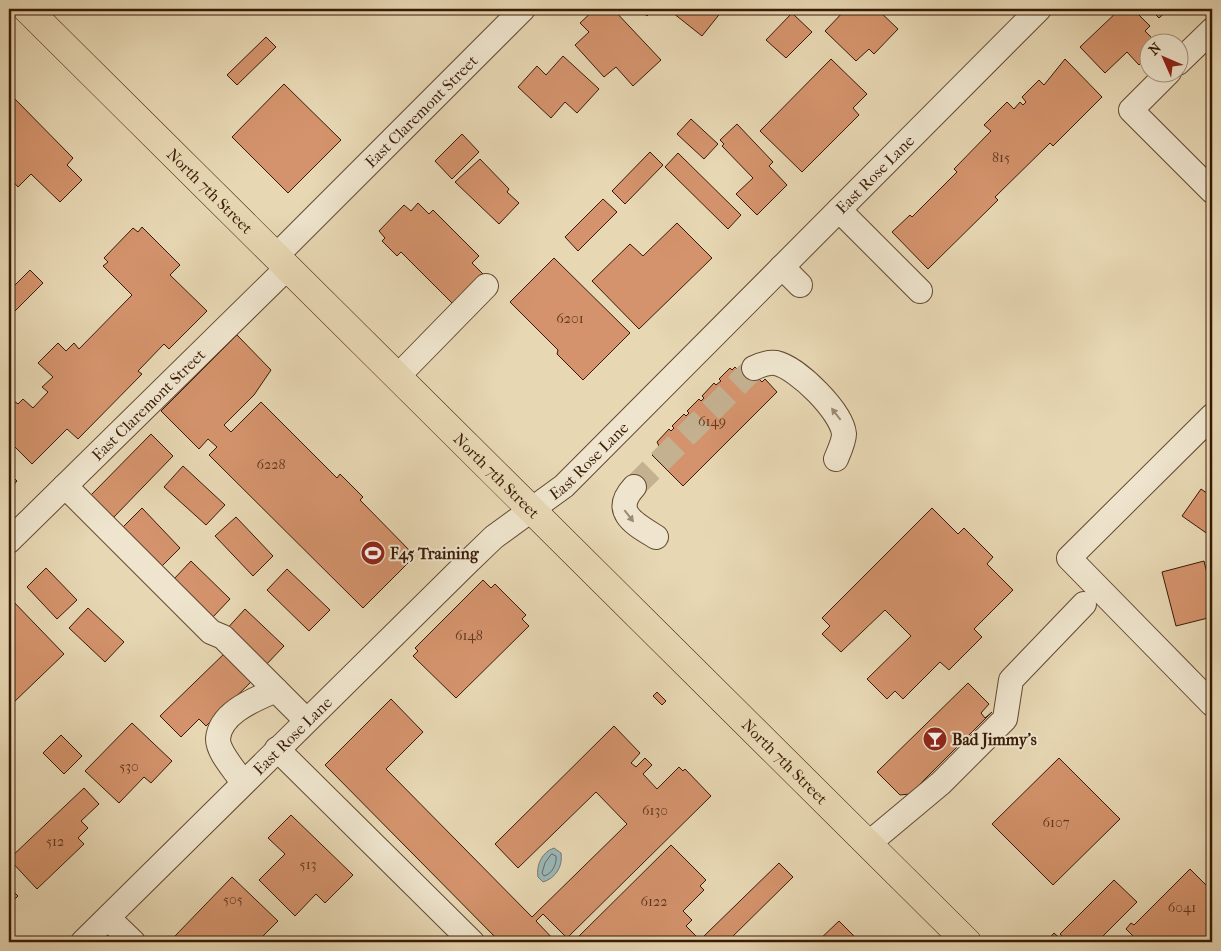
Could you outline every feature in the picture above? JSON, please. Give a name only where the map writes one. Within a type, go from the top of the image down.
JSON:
[{"type":"main road","name":"North 7th Street","points":[[36,11],[282,262],[967,942]]},
{"type":"street","name":"East Claremont Street","points":[[9,541],[65,486],[282,262],[523,9]]},
{"type":"street","name":"East Rose Lane","points":[[83,942],[306,720],[494,537],[564,486],[1039,9]]},
{"type":"street","points":[[1188,53],[1212,30]]},
{"type":"street","points":[[1159,82],[1131,110],[1212,191]]},
{"type":"street","points":[[839,210],[920,291]]},
{"type":"street","points":[[782,267],[800,285]]},
{"type":"street","points":[[397,377],[486,286]]},
{"type":"street","points":[[754,368],[765,363],[777,364],[796,372],[824,400],[840,419],[844,435],[836,460]]},
{"type":"street","points":[[1212,416],[1069,558],[1212,704]]},
{"type":"street","points":[[65,486],[211,632],[223,637],[306,720]]},
{"type":"street","points":[[634,488],[624,497],[624,509],[630,519],[656,537]]},
{"type":"street","points":[[868,844],[940,783],[1005,719],[1011,680],[1084,604]]},
{"type":"street","points":[[243,783],[223,754],[218,739],[224,723],[240,708],[276,690]]},
{"type":"street","points":[[277,749],[472,942]]},
{"type":"street","points":[[108,918],[133,942]]},
{"type":"water","points":[[554,848],[561,853],[560,867],[552,878],[543,882],[538,877],[539,864],[543,856]]},
{"type":"building","points":[[595,9],[613,9],[661,60],[633,86],[616,67],[604,77],[575,45],[589,32],[580,23]]},
{"type":"building","points":[[639,9],[653,9],[647,16]]},
{"type":"building","points":[[668,9],[720,9],[722,11],[702,36]]},
{"type":"building","points":[[846,9],[877,9],[898,29],[874,54],[869,49],[856,61],[825,31]]},
{"type":"building","points":[[1120,9],[1133,9],[1150,26],[1146,32],[1138,32],[1138,64],[1127,52],[1105,73],[1080,47]]},
{"type":"building","points":[[1150,9],[1169,9],[1159,18]]},
{"type":"building","points":[[792,13],[812,32],[786,58],[766,40]]},
{"type":"building","points":[[266,37],[276,47],[237,85],[227,75]]},
{"type":"building","points":[[563,56],[599,89],[577,113],[565,102],[551,118],[518,87],[537,66],[546,75]]},
{"type":"building","points":[[831,59],[867,94],[853,108],[859,115],[802,172],[760,131]]},
{"type":"building","points":[[1065,59],[1102,97],[1053,146],[1050,143],[995,197],[998,200],[928,269],[892,232],[910,215],[912,217],[957,172],[954,169],[991,131],[984,125],[1007,102],[1014,109],[1020,102],[1023,105],[1026,102],[1022,97],[1039,80],[1044,85]]},
{"type":"building","points":[[284,84],[341,140],[288,193],[232,137]]},
{"type":"building","points":[[9,93],[73,158],[67,165],[82,180],[60,202],[31,174],[18,187],[9,177]]},
{"type":"building","points":[[691,119],[718,144],[704,159],[677,134]]},
{"type":"building","points":[[737,124],[773,162],[769,166],[787,185],[757,215],[736,194],[753,178],[722,146],[724,144],[720,140]]},
{"type":"building","points":[[462,134],[479,152],[452,179],[435,161]]},
{"type":"building","points":[[650,152],[663,165],[625,204],[612,191]]},
{"type":"building","points":[[678,153],[741,215],[728,229],[665,167]]},
{"type":"building","points":[[480,159],[509,189],[507,192],[519,203],[499,224],[455,182]]},
{"type":"building","points":[[603,199],[617,212],[578,251],[565,237]]},
{"type":"building","points":[[418,203],[429,214],[433,210],[479,256],[472,263],[483,274],[454,305],[401,252],[397,256],[382,241],[385,238],[379,231],[404,205],[411,211]]},
{"type":"building","points":[[677,223],[712,258],[639,329],[592,281],[630,244],[643,256]]},
{"type":"building","points":[[142,227],[180,265],[170,275],[207,311],[169,349],[164,344],[138,371],[142,374],[78,439],[67,429],[32,464],[9,441],[9,404],[13,400],[18,404],[23,399],[33,408],[48,392],[42,387],[53,377],[38,363],[58,343],[66,351],[74,343],[79,349],[132,295],[103,266],[108,262],[104,258],[133,228],[138,232]]},
{"type":"building","points":[[554,258],[630,333],[583,380],[557,354],[558,350],[510,302]]},
{"type":"building","points":[[30,270],[43,283],[9,317],[9,291]]},
{"type":"building","points":[[237,335],[271,370],[254,395],[224,425],[231,432],[261,402],[337,478],[340,474],[363,497],[360,500],[415,556],[363,608],[209,455],[217,447],[208,439],[199,449],[161,411]]},
{"type":"building","points":[[744,364],[762,382],[765,379],[777,392],[683,486],[652,455],[660,448],[657,442],[669,429],[671,431],[674,428],[672,426],[684,414],[686,416],[689,413],[687,411],[699,399],[701,401],[704,398],[702,396],[714,383],[716,385],[721,381],[719,379],[730,368],[732,370],[735,367],[738,370]]},
{"type":"building","points":[[151,434],[173,456],[113,518],[90,496]]},
{"type":"building","points":[[183,466],[225,505],[206,525],[164,487]]},
{"type":"building","points":[[9,473],[17,481],[9,490]]},
{"type":"building","points":[[1201,489],[1211,496],[1212,494],[1212,537],[1182,516]]},
{"type":"building","points":[[142,508],[180,548],[160,568],[122,528]]},
{"type":"building","points":[[932,508],[958,534],[964,528],[993,557],[987,564],[1013,590],[974,629],[982,637],[949,670],[940,662],[903,699],[895,691],[887,699],[867,679],[911,636],[885,610],[841,652],[822,634],[830,626],[822,618]]},
{"type":"building","points":[[236,517],[273,556],[253,576],[215,536]]},
{"type":"building","points":[[191,561],[230,599],[212,618],[173,580]]},
{"type":"building","points":[[1204,561],[1212,594],[1212,617],[1176,626],[1162,572]]},
{"type":"building","points":[[46,568],[77,600],[57,619],[27,587]]},
{"type":"building","points":[[287,569],[330,610],[309,631],[267,590]]},
{"type":"building","points":[[483,580],[491,588],[495,584],[526,615],[522,619],[529,626],[456,698],[413,656],[418,651],[415,648]]},
{"type":"building","points":[[9,597],[64,654],[13,703],[9,698]]},
{"type":"building","points":[[88,608],[124,642],[105,662],[69,628]]},
{"type":"building","points":[[245,609],[284,646],[263,668],[224,632]]},
{"type":"building","points":[[228,650],[255,678],[206,726],[199,719],[181,737],[160,716]]},
{"type":"building","points":[[968,683],[989,704],[981,713],[985,718],[992,712],[910,794],[900,795],[877,772]]},
{"type":"building","points":[[657,692],[666,701],[662,705],[653,696]]},
{"type":"building","points":[[391,699],[423,732],[386,769],[532,917],[627,824],[596,792],[518,868],[495,844],[614,726],[640,753],[631,763],[636,767],[645,758],[652,765],[643,774],[657,789],[679,767],[683,771],[685,769],[711,796],[567,938],[543,914],[536,921],[556,942],[500,942],[325,765]]},
{"type":"building","points":[[132,723],[172,761],[151,783],[144,777],[119,803],[85,771]]},
{"type":"building","points":[[61,735],[82,756],[64,774],[43,753]]},
{"type":"building","points":[[1059,758],[1120,819],[1053,885],[992,824]]},
{"type":"building","points":[[84,788],[99,804],[81,821],[88,828],[78,838],[84,844],[37,889],[9,859]]},
{"type":"building","points":[[291,815],[353,875],[325,903],[316,894],[295,916],[259,880],[285,854],[268,838]]},
{"type":"building","points":[[671,845],[706,880],[700,886],[704,890],[683,911],[692,920],[686,926],[702,942],[573,942]]},
{"type":"building","points":[[779,863],[793,877],[727,942],[710,942],[704,936]]},
{"type":"building","points":[[1190,869],[1212,891],[1212,942],[1139,942],[1126,929],[1131,923],[1134,925]]},
{"type":"building","points":[[232,877],[278,921],[257,942],[182,942],[175,936]]},
{"type":"building","points":[[1114,880],[1137,902],[1097,942],[1068,942],[1060,934]]},
{"type":"building","points":[[9,887],[18,896],[9,905]]},
{"type":"building","points":[[839,921],[860,942],[817,942]]},
{"type":"building","points":[[1054,933],[1064,942],[1046,942]]},
{"type":"tunnel","points":[[634,487],[754,368]]},
{"type":"place","name":"F45 Training","points":[[373,553]]},
{"type":"place","name":"Bad Jimmy's","points":[[935,739]]}]
